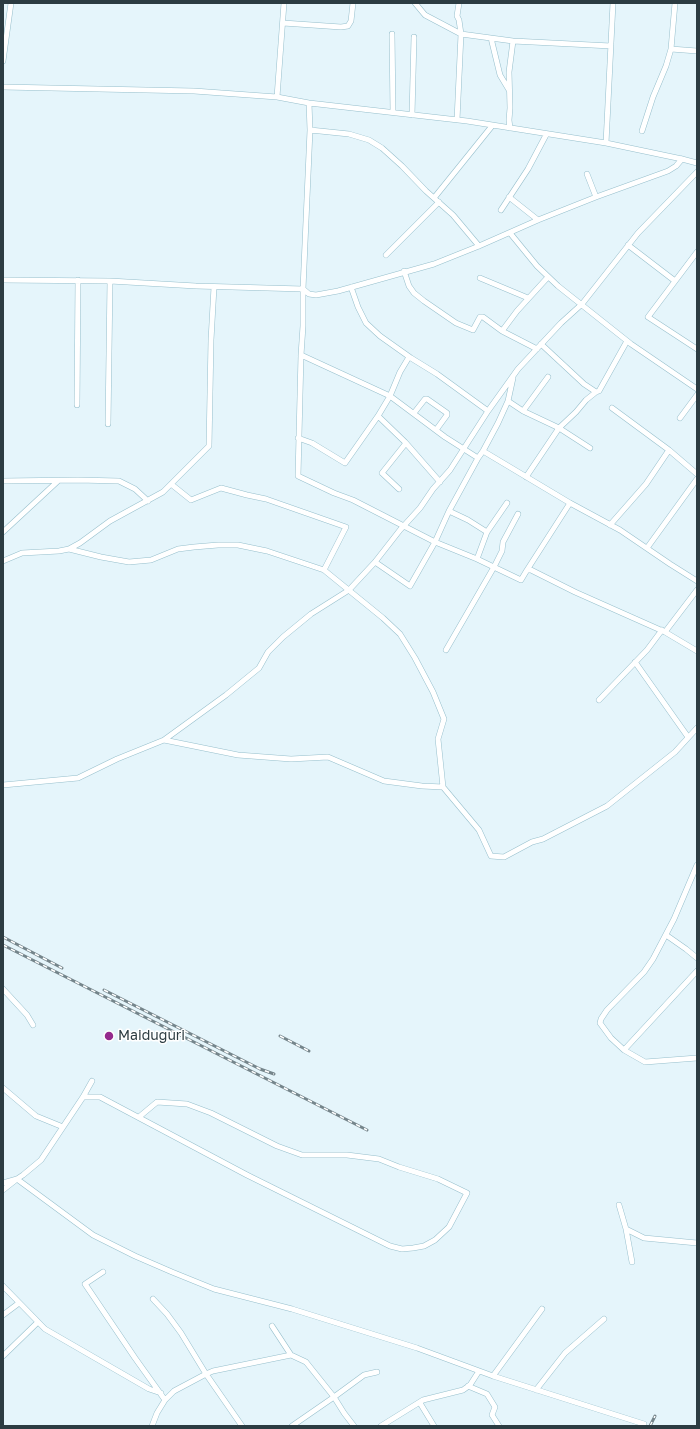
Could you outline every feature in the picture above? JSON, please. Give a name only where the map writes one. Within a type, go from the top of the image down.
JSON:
[{"type":"street","points":[[3,61],[11,3]]},
{"type":"street","points":[[277,97],[284,3]]},
{"type":"street","points":[[283,23],[341,27],[348,26],[351,21],[353,3]]},
{"type":"street","points":[[415,3],[426,15],[461,34],[513,41],[610,46]]},
{"type":"street","points":[[457,120],[461,34],[457,16],[459,3]]},
{"type":"street","points":[[606,143],[612,3]]},
{"type":"street","points":[[642,131],[671,49],[675,3]]},
{"type":"street","points":[[392,34],[392,112]]},
{"type":"street","points":[[412,115],[414,37]]},
{"type":"street","points":[[491,38],[500,75],[509,91]]},
{"type":"street","points":[[510,128],[509,72],[513,41]]},
{"type":"street","points":[[671,49],[697,51]]},
{"type":"street","points":[[3,87],[194,91],[277,97],[310,103],[457,120],[546,135],[606,143],[697,163]]},
{"type":"street","points":[[310,103],[303,289],[301,397],[298,438],[298,476],[353,500],[434,542],[477,559],[522,580],[570,503]]},
{"type":"street","points":[[434,198],[492,126]]},
{"type":"street","points":[[310,130],[350,134],[369,140],[382,148],[453,215],[479,246]]},
{"type":"street","points":[[501,210],[528,169],[546,135]]},
{"type":"street","points":[[3,280],[78,280],[214,287],[303,289],[310,294],[316,295],[434,264],[538,220],[668,171],[676,166],[682,159]]},
{"type":"street","points":[[3,785],[78,778],[117,759],[164,740],[226,695],[259,668],[268,652],[283,637],[311,614],[349,590],[375,562],[440,482],[464,450],[488,411],[526,359],[560,323],[582,304],[638,233],[697,172]]},
{"type":"street","points":[[587,174],[596,197]]},
{"type":"street","points":[[509,197],[538,220]]},
{"type":"street","points":[[386,256],[439,202]]},
{"type":"street","points":[[510,233],[532,261],[548,277],[627,340],[697,389]]},
{"type":"street","points":[[628,245],[675,280]]},
{"type":"street","points":[[697,252],[648,317],[697,348]]},
{"type":"street","points":[[404,272],[409,286],[414,293],[456,324],[474,330],[480,317],[483,317],[502,331],[537,349]]},
{"type":"street","points":[[502,331],[528,298],[548,277]]},
{"type":"street","points":[[480,278],[528,298]]},
{"type":"street","points":[[78,280],[78,405]]},
{"type":"street","points":[[108,424],[110,281]]},
{"type":"street","points":[[3,560],[22,553],[69,549],[80,543],[110,521],[163,492],[209,446],[214,287]]},
{"type":"street","points":[[350,287],[366,323],[380,336],[409,357],[437,374],[488,411]]},
{"type":"street","points":[[526,477],[559,428],[586,400],[599,391],[627,340]]},
{"type":"street","points":[[541,344],[584,384],[596,392]]},
{"type":"street","points":[[301,355],[390,396],[464,450],[478,458]]},
{"type":"street","points":[[298,438],[312,443],[345,463],[378,416],[390,396],[400,372],[409,357]]},
{"type":"street","points":[[375,562],[410,586],[449,511],[483,451],[508,401],[514,375]]},
{"type":"street","points":[[523,411],[548,376]]},
{"type":"street","points":[[680,418],[697,395]]},
{"type":"street","points":[[414,413],[425,399],[447,413],[448,415],[436,430]]},
{"type":"street","points":[[508,401],[523,411],[559,428],[590,448]]},
{"type":"street","points":[[612,408],[669,450],[697,474]]},
{"type":"street","points":[[378,416],[406,443],[440,482]]},
{"type":"street","points":[[399,489],[382,473],[406,443]]},
{"type":"street","points":[[610,525],[646,484],[669,450]]},
{"type":"street","points":[[483,451],[610,525],[697,581]]},
{"type":"street","points":[[646,548],[697,480]]},
{"type":"street","points":[[3,481],[119,481],[135,489],[148,501]]},
{"type":"street","points":[[3,532],[58,481]]},
{"type":"street","points":[[171,484],[191,500],[221,488],[247,496],[266,499],[346,527],[324,570]]},
{"type":"street","points":[[477,559],[487,532],[507,502]]},
{"type":"street","points":[[449,511],[468,520],[487,532]]},
{"type":"street","points":[[446,650],[494,567],[502,551],[503,542],[518,514]]},
{"type":"street","points":[[69,549],[129,562],[150,560],[178,549],[218,545],[238,545],[267,551],[324,570],[383,618],[400,634],[415,658],[433,692],[444,719],[438,739],[443,787],[479,830],[491,856],[504,857],[607,806],[675,752],[697,728]]},
{"type":"street","points":[[527,570],[531,570],[575,592],[664,631],[697,651]]},
{"type":"street","points":[[599,700],[664,631],[697,590]]},
{"type":"street","points":[[635,662],[688,737]]},
{"type":"street","points":[[164,740],[238,755],[266,758],[299,757],[308,759],[328,757],[384,781],[443,787]]},
{"type":"street","points":[[697,865],[666,935],[653,959],[644,972],[600,1019],[602,1027],[611,1038],[624,1050],[645,1062],[697,1058]]},
{"type":"street","points":[[666,935],[697,958]]},
{"type":"street","points":[[624,1050],[697,971]]},
{"type":"street","points":[[3,989],[27,1015],[33,1025]]},
{"type":"street","points":[[3,1190],[41,1160],[92,1081]]},
{"type":"street","points":[[3,1090],[14,1097],[36,1116],[63,1127]]},
{"type":"street","points":[[83,1097],[100,1097],[247,1175],[396,1248],[408,1249],[419,1247],[430,1243],[440,1236],[449,1227],[467,1194],[438,1179],[379,1159],[347,1155],[302,1155],[276,1146],[211,1113],[187,1104],[157,1102],[139,1117]]},
{"type":"street","points":[[3,1183],[17,1179]]},
{"type":"street","points":[[17,1179],[93,1235],[135,1256],[172,1272],[214,1288],[292,1309],[417,1348],[493,1376],[644,1424],[643,1426]]},
{"type":"street","points":[[619,1205],[626,1229],[632,1262]]},
{"type":"street","points":[[626,1229],[644,1238],[697,1243]]},
{"type":"street","points":[[103,1272],[85,1284],[165,1400]]},
{"type":"street","points":[[3,1286],[45,1329],[149,1389],[160,1393]]},
{"type":"street","points":[[153,1299],[167,1314],[181,1333],[206,1374],[242,1426]]},
{"type":"street","points":[[3,1315],[19,1303]]},
{"type":"street","points":[[493,1376],[542,1309]]},
{"type":"street","points":[[536,1390],[566,1353],[604,1319]]},
{"type":"street","points":[[3,1356],[38,1322]]},
{"type":"street","points":[[272,1326],[291,1355],[306,1362],[334,1397],[354,1426]]},
{"type":"street","points":[[154,1425],[165,1400],[174,1391],[206,1374],[213,1371],[291,1355]]},
{"type":"street","points":[[381,1426],[420,1403],[463,1390],[468,1386],[479,1371]]},
{"type":"street","points":[[292,1426],[364,1375],[376,1372]]},
{"type":"street","points":[[468,1386],[487,1394],[495,1407],[492,1415],[499,1426]]},
{"type":"street","points":[[420,1403],[434,1426]]},
{"type":"railway","points":[[3,937],[62,968]]},
{"type":"railway","points":[[3,945],[367,1130]]},
{"type":"railway","points":[[104,990],[260,1069],[274,1074]]},
{"type":"railway","points":[[280,1036],[309,1051]]},
{"type":"railway","points":[[650,1426],[655,1416]]},
{"type":"place","name":"Maiduguri","points":[[109,1036]]}]
